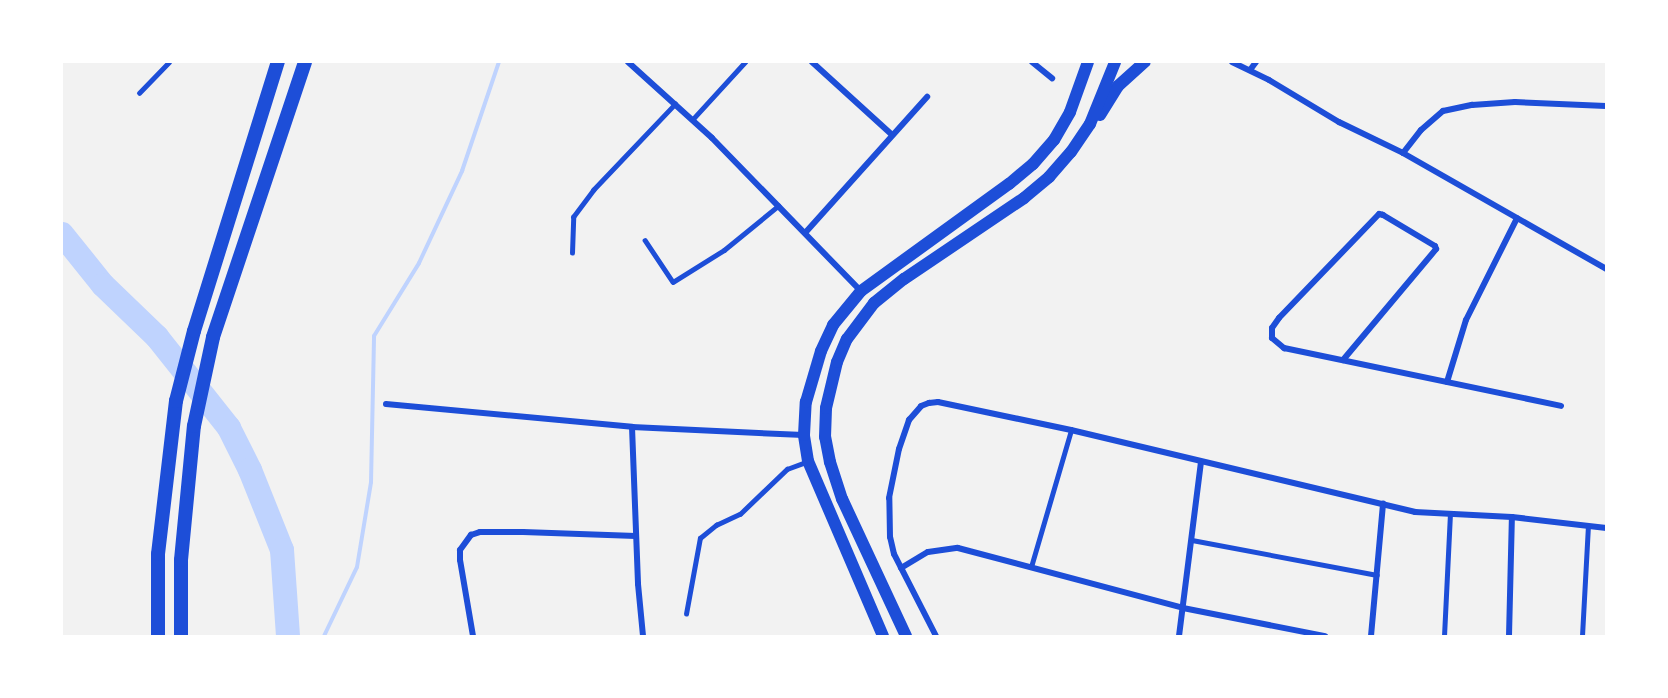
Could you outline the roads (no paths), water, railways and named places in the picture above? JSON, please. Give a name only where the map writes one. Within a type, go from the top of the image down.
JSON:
[{"type":"main road","points":[[158,636],[158,554],[176,401],[194,331],[278,62]]},
{"type":"main road","points":[[181,636],[182,560],[194,426],[213,337],[305,62]]},
{"type":"main road","points":[[883,636],[808,461],[804,435],[806,402],[821,351],[833,325],[861,291],[1009,184],[1033,164],[1054,140],[1070,112],[1088,62]]},
{"type":"main road","points":[[906,636],[842,499],[830,462],[825,436],[826,408],[837,362],[847,339],[874,303],[904,279],[1032,191],[1071,152],[1090,124],[1115,62]]},
{"type":"main road","points":[[1090,124],[1099,118],[1127,75],[1145,62]]},
{"type":"street","points":[[628,62],[692,120],[861,291]]},
{"type":"street","points":[[812,62],[891,134]]},
{"type":"street","points":[[1032,62],[1052,78]]},
{"type":"street","points":[[1232,62],[1250,70],[1339,122],[1403,153],[1606,269]]},
{"type":"street","points":[[1250,70],[1256,62]]},
{"type":"street","points":[[805,233],[891,134],[927,97]]},
{"type":"street","points":[[1403,153],[1421,130],[1443,111],[1472,105],[1515,102],[1606,106]]},
{"type":"street","points":[[1343,360],[1436,249],[1436,246],[1379,214],[1272,328],[1272,338],[1284,348],[1561,406]]},
{"type":"street","points":[[1447,382],[1466,320],[1517,218]]},
{"type":"street","points":[[936,636],[901,568],[890,537],[889,498],[899,448],[909,420],[921,406],[938,402],[1071,430],[1415,512],[1512,517],[1606,528]]},
{"type":"street","points":[[386,404],[633,427],[804,435]]},
{"type":"street","points":[[633,427],[636,536],[643,636]]},
{"type":"street","points":[[1179,636],[1201,462]]},
{"type":"street","points":[[1371,636],[1383,504]]},
{"type":"street","points":[[1509,636],[1512,517]]},
{"type":"street","points":[[473,636],[460,560],[460,549],[471,535],[480,532],[523,532],[636,536]]},
{"type":"street","points":[[901,568],[928,552],[946,548],[1031,567],[1183,608],[1325,636]]},
{"type":"lane","points":[[139,93],[169,62]]},
{"type":"lane","points":[[692,120],[745,62]]},
{"type":"lane","points":[[572,253],[573,217],[593,190],[675,104]]},
{"type":"lane","points":[[645,240],[673,282],[724,250],[778,206]]},
{"type":"lane","points":[[1031,567],[1071,430]]},
{"type":"lane","points":[[686,614],[700,538],[716,525],[740,514],[787,469],[808,461]]},
{"type":"lane","points":[[1444,636],[1450,514]]},
{"type":"lane","points":[[1582,636],[1588,526]]},
{"type":"lane","points":[[1192,540],[1377,575]]},
{"type":"waterway","points":[[324,636],[357,567],[371,482],[374,336],[419,263],[462,171],[499,62]]},
{"type":"waterway","points":[[62,234],[103,285],[157,337],[229,428],[250,470],[282,550],[288,636]]}]
